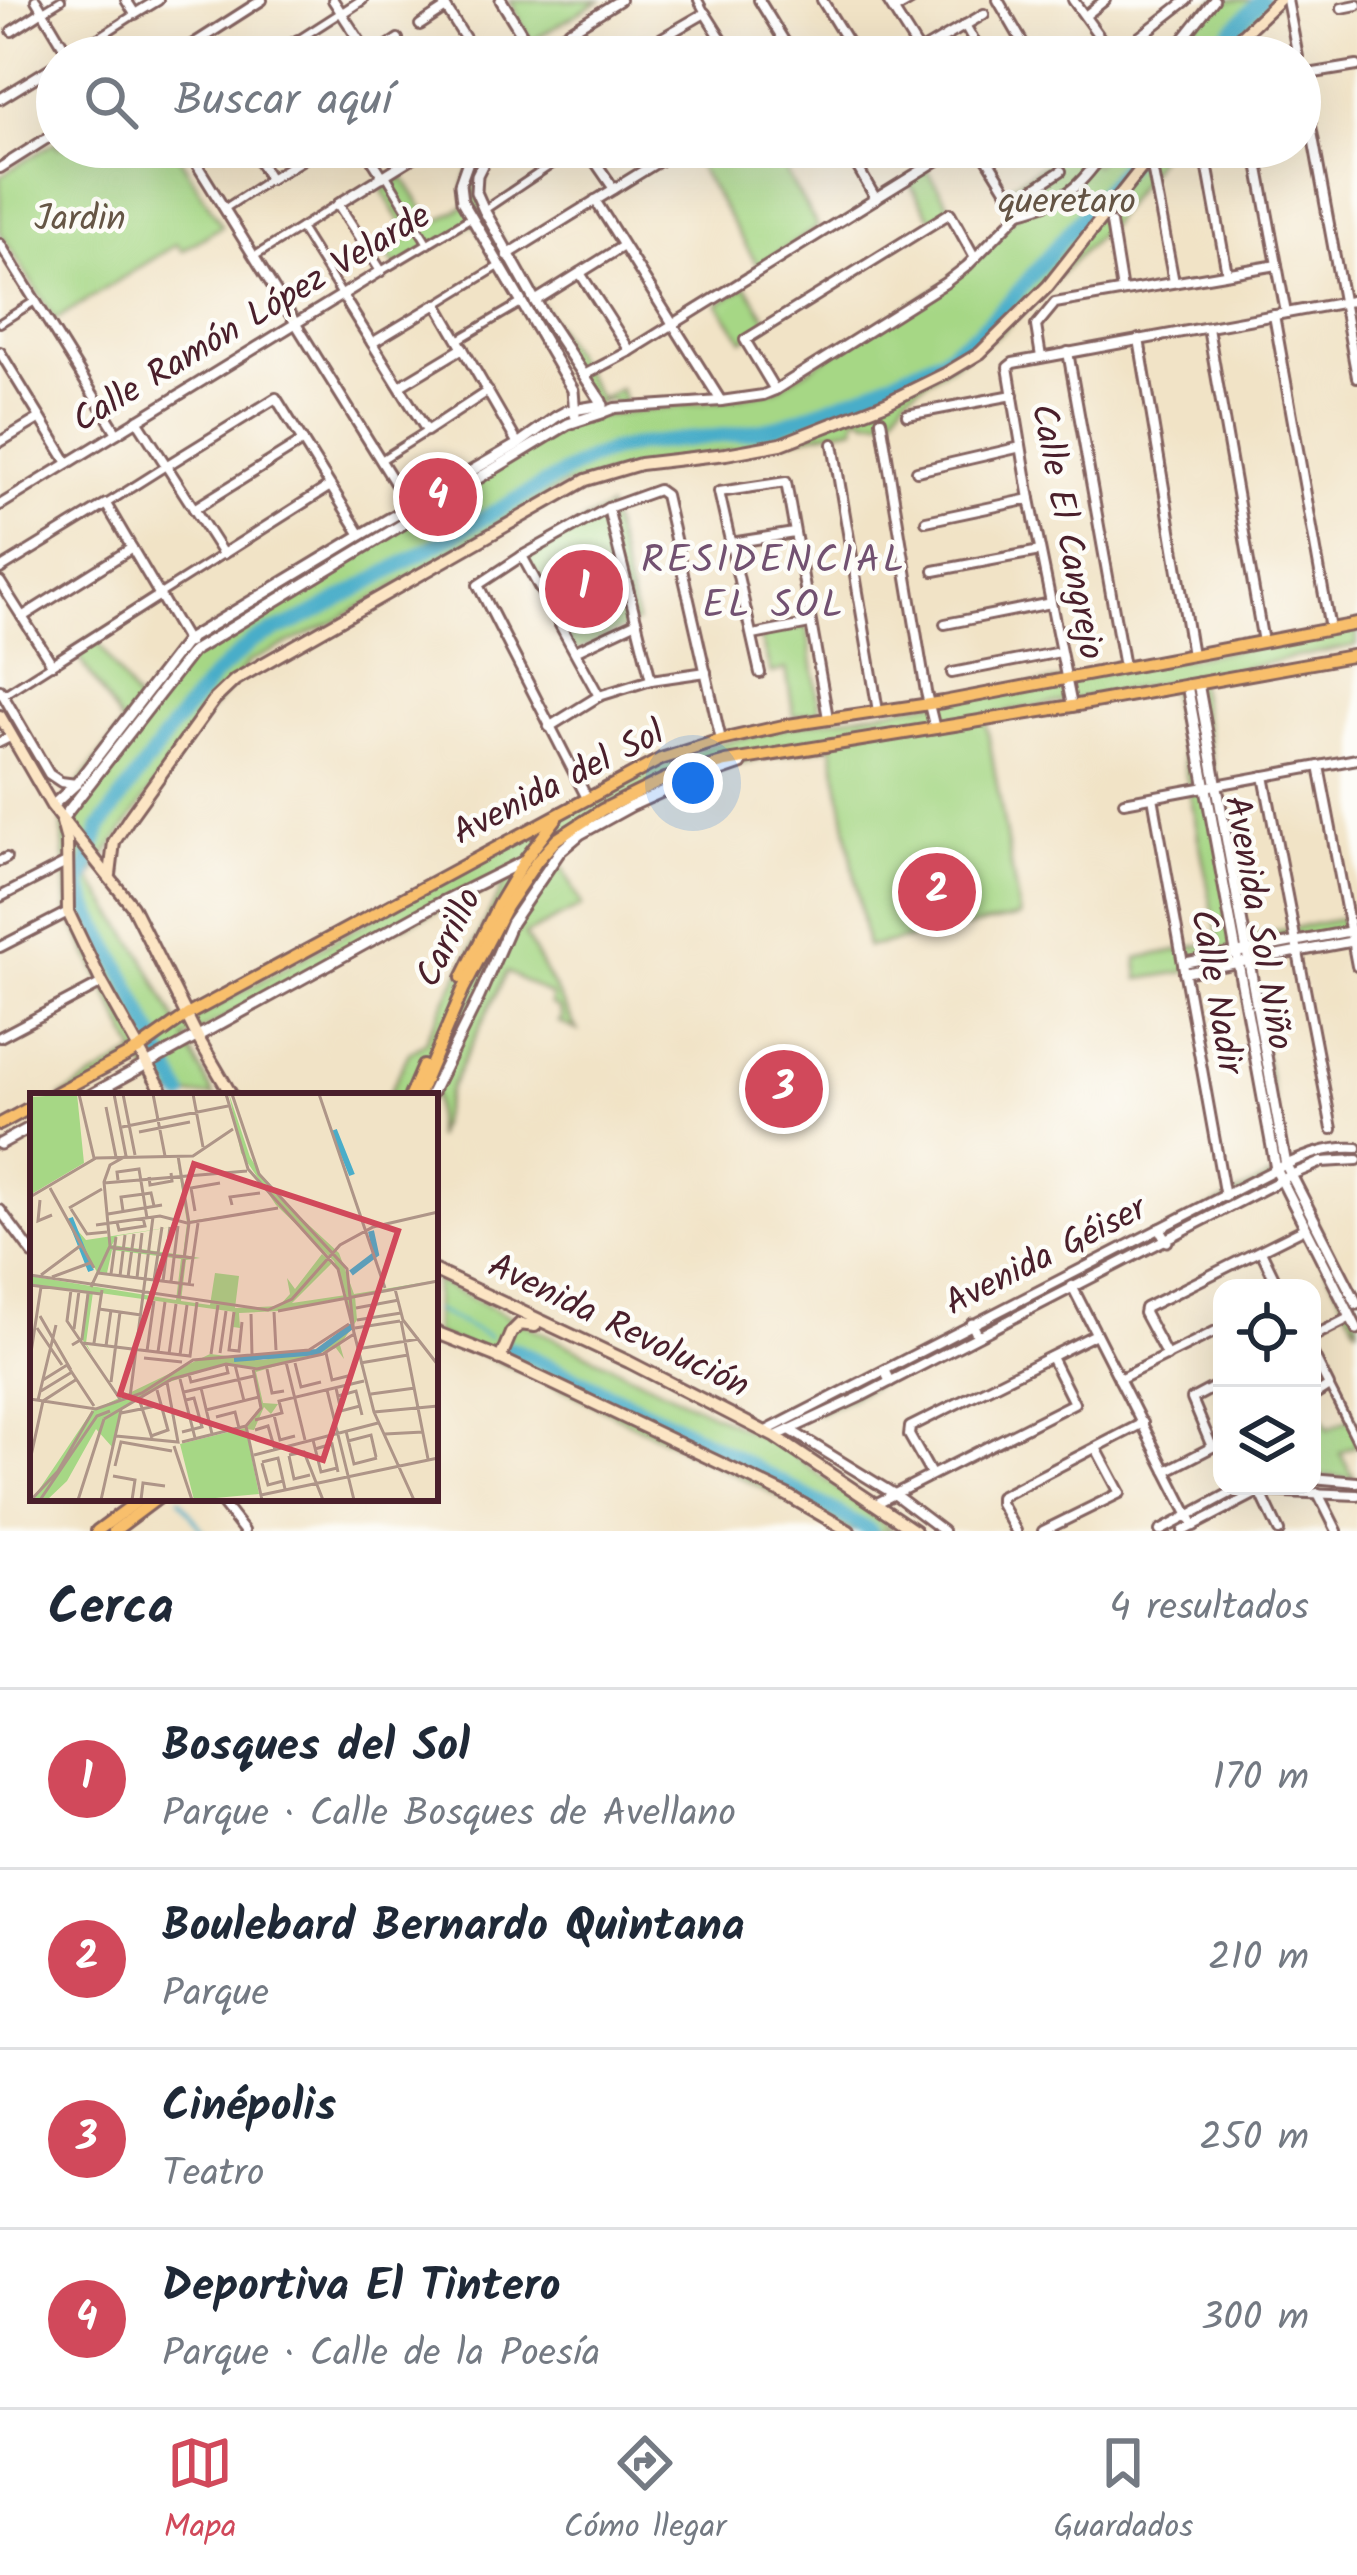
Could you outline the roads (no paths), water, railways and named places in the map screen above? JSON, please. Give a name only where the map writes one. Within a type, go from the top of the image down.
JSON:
[{"type":"main road","points":[[1243,36],[1283,0]]},
{"type":"main road","points":[[108,873],[114,842],[130,817],[214,700],[235,680],[586,480],[640,464],[781,443],[907,394],[980,353],[1048,286],[1141,168]]},
{"type":"main road","name":"Avenida del Sol","points":[[57,1093],[140,1048],[187,1016],[661,759],[721,740],[828,718],[929,704],[1357,625]]},
{"type":"main road","name":"Avenida del Sol","points":[[415,1093],[463,990],[530,872],[557,839],[665,778],[726,762],[1357,655]]},
{"type":"main road","points":[[0,716],[6,739],[52,806],[137,915],[187,1016],[192,1040],[230,1093]]},
{"type":"main road","name":"Carrillo","points":[[415,1093],[471,956],[524,861],[559,814]]},
{"type":"main road","points":[[62,819],[68,912],[163,1093]]},
{"type":"main road","points":[[0,1124],[30,1108]]},
{"type":"main road","name":"Avenida Revolución","points":[[438,1272],[770,1434],[915,1531]]},
{"type":"main road","points":[[501,1356],[520,1324],[566,1341],[579,1339]]},
{"type":"main road","points":[[438,1333],[501,1356],[787,1495],[849,1531]]},
{"type":"main road","points":[[97,1531],[138,1501]]},
{"type":"main road","points":[[118,1531],[158,1501]]},
{"type":"street","points":[[36,0],[57,36]]},
{"type":"street","points":[[12,31],[61,0]]},
{"type":"street","points":[[126,0],[135,14]]},
{"type":"street","points":[[101,36],[158,0]]},
{"type":"street","points":[[203,36],[244,5],[262,0]]},
{"type":"street","points":[[333,0],[357,36]]},
{"type":"street","points":[[305,36],[362,0]]},
{"type":"street","points":[[501,0],[523,36]]},
{"type":"street","points":[[561,36],[620,0]]},
{"type":"street","points":[[698,0],[718,36]]},
{"type":"street","points":[[759,0],[781,36]]},
{"type":"street","points":[[822,0],[844,36]]},
{"type":"street","points":[[887,0],[910,36]]},
{"type":"street","points":[[894,10],[911,0]]},
{"type":"street","points":[[998,0],[1019,36]]},
{"type":"street","points":[[1073,0],[1099,36]]},
{"type":"street","points":[[1085,16],[1105,0]]},
{"type":"street","points":[[1141,36],[1187,0]]},
{"type":"street","points":[[1184,36],[1214,0]]},
{"type":"street","points":[[1283,0],[1292,36]]},
{"type":"street","points":[[420,25],[444,4],[464,36]]},
{"type":"street","points":[[1342,8],[1357,5]]},
{"type":"street","points":[[665,36],[705,13]]},
{"type":"street","points":[[950,36],[984,14]]},
{"type":"street","points":[[965,26],[971,36]]},
{"type":"street","points":[[570,30],[574,36]]},
{"type":"street","points":[[1321,69],[1357,66]]},
{"type":"street","points":[[0,99],[36,77]]},
{"type":"street","points":[[0,168],[36,145]]},
{"type":"street","points":[[199,168],[416,517]]},
{"type":"street","points":[[263,168],[270,179]]},
{"type":"street","points":[[224,209],[288,168]]},
{"type":"street","points":[[378,168],[428,244]]},
{"type":"street","points":[[254,256],[397,168]]},
{"type":"street","points":[[466,168],[460,184],[462,201],[573,390],[575,414]]},
{"type":"street","points":[[481,168],[476,192],[507,255],[607,409]]},
{"type":"street","points":[[484,210],[546,168]]},
{"type":"street","points":[[594,168],[614,189]]},
{"type":"street","points":[[507,255],[648,168]]},
{"type":"street","points":[[858,168],[876,199]]},
{"type":"street","points":[[584,375],[630,352],[925,168]]},
{"type":"street","points":[[992,168],[1020,212]]},
{"type":"street","points":[[52,806],[76,784],[190,646],[361,535],[556,417],[721,401],[775,390],[945,283],[1020,212],[1068,195],[1092,168]]},
{"type":"street","points":[[1152,168],[1174,282]]},
{"type":"street","points":[[1208,168],[1227,273]]},
{"type":"street","points":[[1260,168],[1286,313]]},
{"type":"street","points":[[1319,168],[1357,376]]},
{"type":"street","points":[[1014,202],[1061,171]]},
{"type":"street","points":[[595,200],[721,401]]},
{"type":"street","points":[[338,204],[381,271]]},
{"type":"street","points":[[775,390],[745,340],[950,213],[975,258]]},
{"type":"street","name":"Calle Ramón López Velarde","points":[[0,505],[471,218]]},
{"type":"street","points":[[1111,223],[1122,291]]},
{"type":"street","points":[[300,228],[427,430]]},
{"type":"street","points":[[0,244],[3,256],[117,433]]},
{"type":"street","points":[[535,301],[623,246]]},
{"type":"street","points":[[1277,265],[1055,303],[1036,326],[1041,357],[1357,300]]},
{"type":"street","points":[[372,343],[499,266]]},
{"type":"street","points":[[580,273],[630,352]]},
{"type":"street","points":[[0,323],[35,301]]},
{"type":"street","points":[[400,386],[520,303]]},
{"type":"street","points":[[437,304],[518,444]]},
{"type":"street","points":[[1274,315],[1330,629]]},
{"type":"street","points":[[1208,328],[1263,642]]},
{"type":"street","points":[[1139,339],[1192,656]]},
{"type":"street","points":[[0,352],[68,463]]},
{"type":"street","points":[[1068,352],[1124,667]]},
{"type":"street","name":"Calle El Cangrejo","points":[[1041,357],[1008,367],[1072,706]]},
{"type":"street","points":[[0,380],[12,372]]},
{"type":"street","points":[[381,460],[488,391]]},
{"type":"street","points":[[907,415],[1012,394]]},
{"type":"street","points":[[0,569],[276,398],[361,535]]},
{"type":"street","points":[[62,819],[190,646],[416,517],[575,414]]},
{"type":"street","points":[[0,442],[40,418]]},
{"type":"street","points":[[137,420],[223,554]]},
{"type":"street","points":[[881,420],[934,729]]},
{"type":"street","points":[[194,509],[303,441]]},
{"type":"street","points":[[833,444],[878,711]]},
{"type":"street","points":[[917,471],[1021,447]]},
{"type":"street","points":[[760,673],[718,492],[786,482],[828,718]]},
{"type":"street","points":[[76,784],[49,774],[1,692],[330,486]]},
{"type":"street","points":[[586,798],[478,585],[608,508],[661,491],[665,496],[721,740]]},
{"type":"street","points":[[926,521],[1030,499]]},
{"type":"street","points":[[106,504],[190,646]]},
{"type":"street","points":[[608,508],[650,680]]},
{"type":"street","points":[[731,543],[794,533]]},
{"type":"street","points":[[22,617],[132,548]]},
{"type":"street","points":[[934,571],[1040,550]]},
{"type":"street","points":[[522,556],[599,696]]},
{"type":"street","points":[[0,583],[52,664]]},
{"type":"street","points":[[945,623],[1051,603]]},
{"type":"street","points":[[575,651],[637,622]]},
{"type":"street","points":[[753,635],[810,624]]},
{"type":"street","points":[[952,673],[1060,652]]},
{"type":"street","points":[[549,727],[599,696],[650,680],[706,672]]},
{"type":"street","name":"Avenida Sol Niño","points":[[1193,684],[1283,1173]]},
{"type":"street","name":"Avenida del Sol","points":[[431,1093],[511,923],[560,851],[580,834],[664,791],[760,758]]},
{"type":"street","points":[[1124,802],[1357,759]]},
{"type":"street","points":[[1318,766],[1357,966]]},
{"type":"street","points":[[1264,776],[1333,1129]]},
{"type":"street","name":"Calle Nadir","points":[[1153,796],[1225,1196]]},
{"type":"street","name":"Avenida del Sol","points":[[94,1093],[524,861]]},
{"type":"street","points":[[0,896],[66,863]]},
{"type":"street","points":[[0,947],[68,912]]},
{"type":"street","points":[[1184,968],[1354,936]]},
{"type":"street","points":[[0,1037],[102,982]]},
{"type":"street","points":[[0,1144],[30,1128]]},
{"type":"street","name":"Avenida Géiser","points":[[975,1329],[1073,1288],[1167,1240],[1324,1150],[1357,1148]]},
{"type":"street","name":"Avenida Géiser","points":[[770,1434],[791,1430],[1066,1276],[1225,1196],[1322,1162],[1357,1160]]},
{"type":"street","points":[[1283,1173],[1305,1228],[1357,1304]]},
{"type":"street","points":[[1283,1173],[1337,1278],[1357,1329]]},
{"type":"street","points":[[0,1210],[30,1249]]},
{"type":"street","points":[[1168,1356],[1144,1310],[1305,1228]]},
{"type":"street","points":[[1160,1229],[1167,1240]]},
{"type":"street","points":[[1261,1251],[1275,1279]]},
{"type":"street","points":[[1066,1276],[1194,1526]]},
{"type":"street","points":[[1321,1333],[1351,1318]]},
{"type":"street","points":[[1119,1378],[1213,1333]]},
{"type":"street","points":[[931,1474],[908,1432],[910,1427],[1096,1334]]},
{"type":"street","points":[[877,1504],[1074,1403],[1051,1357]]},
{"type":"street","points":[[1321,1370],[1357,1441]]},
{"type":"street","name":"Avenida Géiser","points":[[770,1434],[781,1423],[887,1376]]},
{"type":"street","points":[[1321,1391],[1329,1386]]},
{"type":"street","points":[[1166,1471],[1212,1447],[1192,1399],[1214,1387]]},
{"type":"street","points":[[781,1423],[944,1531]]},
{"type":"street","points":[[1016,1531],[1000,1497],[1143,1423]]},
{"type":"street","points":[[1043,1531],[1120,1493],[1096,1448]]},
{"type":"street","points":[[1321,1479],[1357,1481]]},
{"type":"street","points":[[1321,1493],[1357,1495]]},
{"type":"street","points":[[1160,1531],[1226,1495]]},
{"type":"street","points":[[1183,1531],[1252,1495]]},
{"type":"street","points":[[1262,1495],[1279,1531]]},
{"type":"street","points":[[1319,1495],[1337,1531]]},
{"type":"street","points":[[220,1501],[244,1531]]},
{"type":"waterway","points":[[1227,36],[1261,0]]},
{"type":"waterway","points":[[181,1093],[88,908],[81,884],[100,828],[214,676],[253,641],[311,615],[587,460],[643,444],[776,427],[941,358],[977,333],[1011,300],[1123,168]]},
{"type":"waterway","points":[[438,1312],[489,1337]]},
{"type":"waterway","points":[[511,1348],[668,1421],[871,1531]]},
{"type":"waterway","points":[[181,1501],[203,1531]]},
{"type":"place","name":"Deportiva El Tintero","points":[[438,497]]},
{"type":"place","name":"Bosques del Sol","points":[[584,589]]},
{"type":"place","name":"Boulebard Bernardo Quintana","points":[[937,892]]},
{"type":"place","name":"Cinépolis","points":[[784,1089]]},
{"type":"district","name":"RESIDENCIAL EL SOL","points":[[774,584]]},
{"type":"park label","name":"queretaro","points":[[1067,203]]},
{"type":"park label","name":"Jardin","points":[[80,220]]}]
